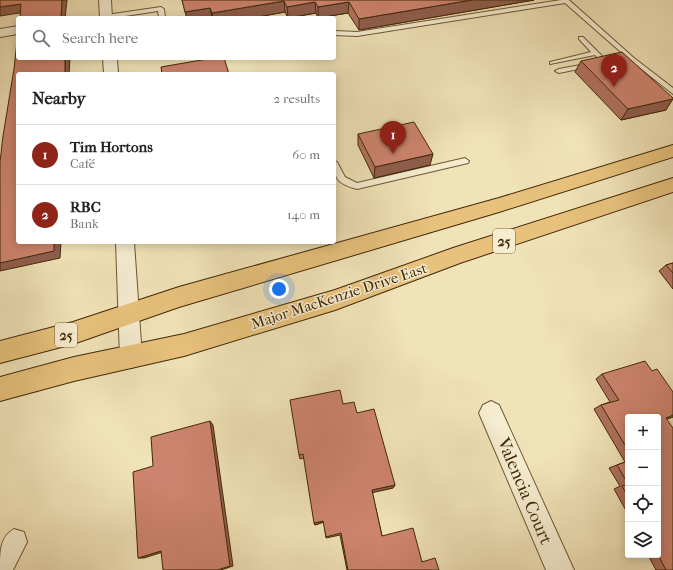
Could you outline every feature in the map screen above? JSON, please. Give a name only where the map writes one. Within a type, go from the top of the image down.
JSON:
[{"type":"main road","name":"25","points":[[0,352],[73,333],[179,297],[499,205],[673,151]]},
{"type":"main road","name":"Major MacKenzie Drive East","points":[[0,389],[74,369],[131,358],[184,345],[335,300],[453,257],[673,184]]},
{"type":"street","points":[[104,16],[105,0]]},
{"type":"street","points":[[0,33],[16,30]]},
{"type":"street","points":[[110,60],[111,72]]},
{"type":"street","points":[[125,244],[130,314],[131,358]]},
{"type":"street","name":"Valencia Court","points":[[491,413],[560,570]]},
{"type":"street","points":[[0,565],[14,542]]},
{"type":"lane","points":[[336,33],[357,34],[567,0],[632,59],[673,92]]},
{"type":"lane","points":[[117,16],[161,9],[162,16]]},
{"type":"lane","points":[[559,72],[605,62],[581,38]]},
{"type":"lane","points":[[552,63],[596,53]]},
{"type":"lane","points":[[336,170],[338,176],[344,182],[357,186],[465,161]]},
{"type":"building","points":[[0,0],[62,0],[61,16],[20,16],[21,4],[0,7]]},
{"type":"building","points":[[182,0],[472,0],[359,19],[349,2],[318,7],[315,2],[287,7],[284,1],[212,13],[210,8],[185,12]]},
{"type":"building","points":[[16,50],[16,60],[65,60],[65,72],[16,72],[16,244],[54,244],[54,251],[0,263],[0,162]]},
{"type":"building","points":[[622,52],[673,99],[628,109],[581,61]]},
{"type":"building","points":[[201,60],[225,60],[228,72],[162,72],[161,67]]},
{"type":"building","points":[[414,122],[433,154],[375,167],[358,134]]},
{"type":"building","points":[[673,263],[673,273],[666,265]]},
{"type":"building","points":[[645,361],[652,371],[657,369],[673,392],[673,415],[666,418],[673,428],[673,570],[666,570],[660,558],[661,558],[661,414],[625,414],[625,445],[601,405],[619,400],[602,374]]},
{"type":"building","points":[[340,390],[343,404],[354,402],[357,413],[374,409],[395,485],[372,490],[382,536],[413,528],[422,562],[435,558],[439,570],[348,570],[341,533],[326,537],[323,521],[314,523],[303,454],[299,455],[290,400]]},
{"type":"building","points":[[210,421],[230,566],[217,570],[163,570],[161,551],[138,558],[133,472],[153,466],[151,437]]},
{"type":"building","points":[[625,462],[625,479],[617,465]]},
{"type":"place","name":"RBC","points":[[614,87]]},
{"type":"place","name":"Tim Hortons","points":[[393,154]]}]
